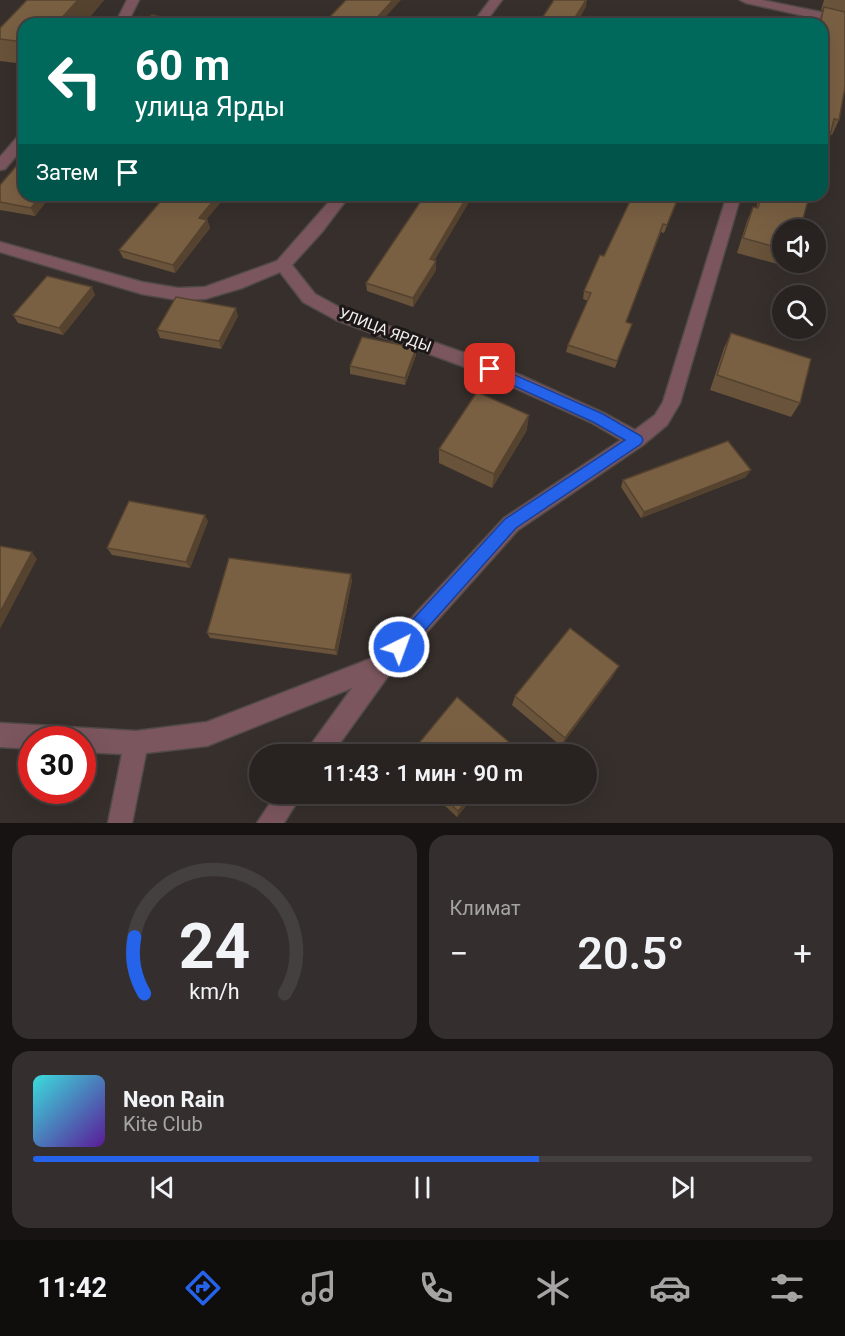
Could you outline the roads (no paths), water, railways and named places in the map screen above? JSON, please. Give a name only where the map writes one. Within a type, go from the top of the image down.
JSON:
[{"type":"street","points":[[124,18],[133,0]]},
{"type":"street","points":[[482,18],[496,0]]},
{"type":"street","points":[[746,0],[793,4],[845,21]]},
{"type":"street","points":[[0,166],[18,145]]},
{"type":"street","points":[[0,247],[106,279],[178,294],[205,293],[283,265],[338,201]]},
{"type":"street","points":[[325,744],[383,664],[511,524],[636,440],[661,420],[671,403],[732,201]]},
{"type":"street","name":"УЛИЦА ЯРДЫ","points":[[283,265],[309,298],[342,316],[490,369],[598,418],[636,440]]},
{"type":"street","points":[[96,741],[136,742],[207,734],[383,664]]},
{"type":"street","points":[[0,735],[18,736]]},
{"type":"street","points":[[120,823],[136,742]]},
{"type":"street","points":[[269,823],[283,804]]}]
